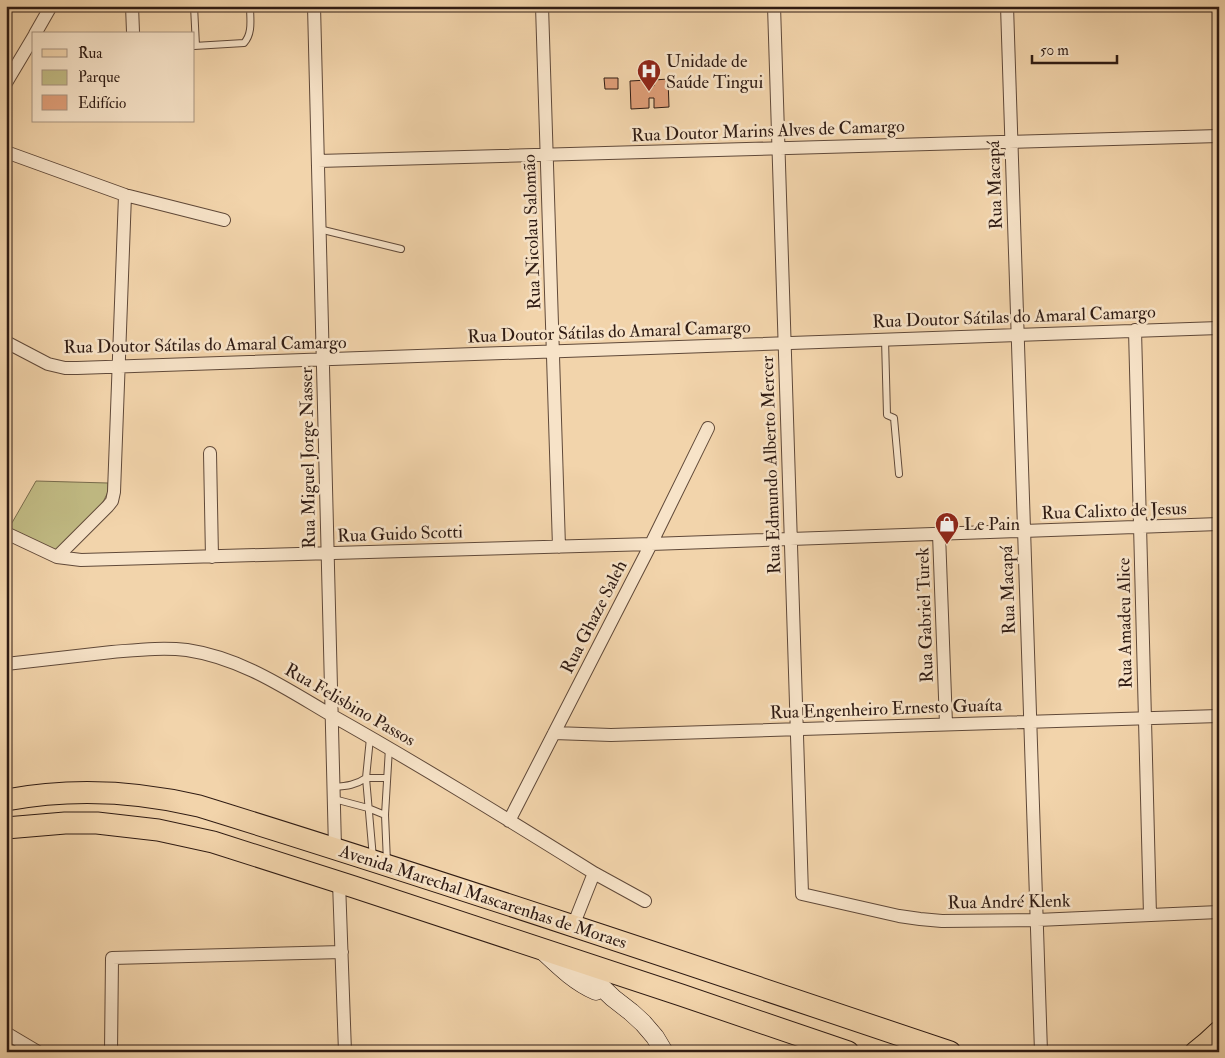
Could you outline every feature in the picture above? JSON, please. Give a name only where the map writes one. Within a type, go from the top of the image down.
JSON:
[{"type":"highway","name":"Avenida Marechal Mascarenhas de Moraes","points":[[6,800],[50,794],[108,793],[175,800],[199,806],[517,907],[950,1052]]},
{"type":"highway","name":"Avenida Marechal Mascarenhas de Moraes","points":[[6,828],[97,824],[130,826],[186,836],[248,853],[347,885],[848,1052]]},
{"type":"highway","points":[[248,853],[252,843],[266,827]]},
{"type":"highway","points":[[335,848],[347,885]]},
{"type":"highway","points":[[517,907],[571,959]]},
{"type":"highway","points":[[681,995],[692,996],[702,990],[710,971]]},
{"type":"highway","points":[[1216,1052],[1219,1043]]},
{"type":"main road","points":[[540,948],[578,982],[613,998]]},
{"type":"main road","points":[[571,959],[643,1023],[664,1052]]},
{"type":"main road","points":[[1195,1052],[1219,1031]]},
{"type":"street","points":[[36,32],[51,6]]},
{"type":"street","points":[[132,6],[133,32]]},
{"type":"street","name":"Rua Miguel Jorge Nasser","points":[[314,6],[335,848]]},
{"type":"street","name":"Rua Nicolau Salomão","points":[[542,6],[559,547]]},
{"type":"street","name":"Rua Edmundo Alberto Mercer","points":[[774,6],[802,894]]},
{"type":"street","name":"Rua Macapá","points":[[1007,6],[1041,1052]]},
{"type":"street","points":[[6,83],[32,38]]},
{"type":"street","name":"Rua Doutor Marins Alves de Camargo","points":[[318,161],[1219,136]]},
{"type":"street","points":[[6,152],[125,195],[224,220]]},
{"type":"street","points":[[57,558],[108,506],[112,501],[114,492],[125,195]]},
{"type":"street","name":"Rua Doutor Sátilas do Amaral Camargo","points":[[6,342],[56,367],[77,368],[1219,328]]},
{"type":"street","name":"Rua Amadeu Alice","points":[[1135,330],[1150,915]]},
{"type":"street","name":"Rua Ghaze Saleh","points":[[509,821],[651,544],[708,428]]},
{"type":"street","points":[[210,453],[212,557]]},
{"type":"street","name":"Rua Calixto de Jesus","points":[[651,544],[1219,524]]},
{"type":"street","name":"Rua Guido Scotti","points":[[6,533],[57,558],[81,560],[651,544]]},
{"type":"street","name":"Rua Gabriel Turek","points":[[939,534],[946,724]]},
{"type":"street","name":"Rua Felisbino Passos","points":[[6,664],[144,649],[167,649],[188,650],[250,668],[370,736],[594,873],[645,901]]},
{"type":"street","name":"Rua Engenheiro Ernesto Guaíta","points":[[554,733],[611,735],[1219,716]]},
{"type":"street","points":[[573,926],[594,873]]},
{"type":"street","points":[[345,1052],[342,952],[347,885]]},
{"type":"street","name":"Rua André Klenk","points":[[802,894],[899,916],[920,920],[942,921],[1037,920],[1219,912]]},
{"type":"street","points":[[111,1052],[112,958],[342,952]]},
{"type":"street","points":[[6,1034],[22,1048],[38,1052]]},
{"type":"lane","points":[[194,6],[195,32]]},
{"type":"lane","points":[[195,46],[244,43],[249,38],[250,32],[250,6]]},
{"type":"lane","points":[[319,229],[400,249]]},
{"type":"lane","points":[[885,340],[887,415],[894,418],[899,474]]},
{"type":"lane","points":[[370,736],[366,778],[368,808],[380,863]]},
{"type":"lane","points":[[380,863],[389,748]]},
{"type":"lane","points":[[334,793],[347,786],[358,784],[366,778],[387,778]]},
{"type":"lane","points":[[334,793],[385,815]]},
{"type":"green space","points":[[36,481],[108,483],[108,492],[102,504],[55,551],[9,528]]},
{"type":"building","name":"Unidade de Saúde Tingui","points":[[604,78],[618,78],[618,89],[605,89]]},
{"type":"building","name":"Unidade de Saúde Tingui","points":[[668,79],[669,107],[654,108],[654,98],[649,98],[649,108],[631,109],[630,81],[648,80],[648,86],[654,86],[654,80]]},
{"type":"place","name":"Unidade de Saúde Tingui","points":[[649,92]]},
{"type":"place","name":"Le Pain","points":[[947,545]]}]
